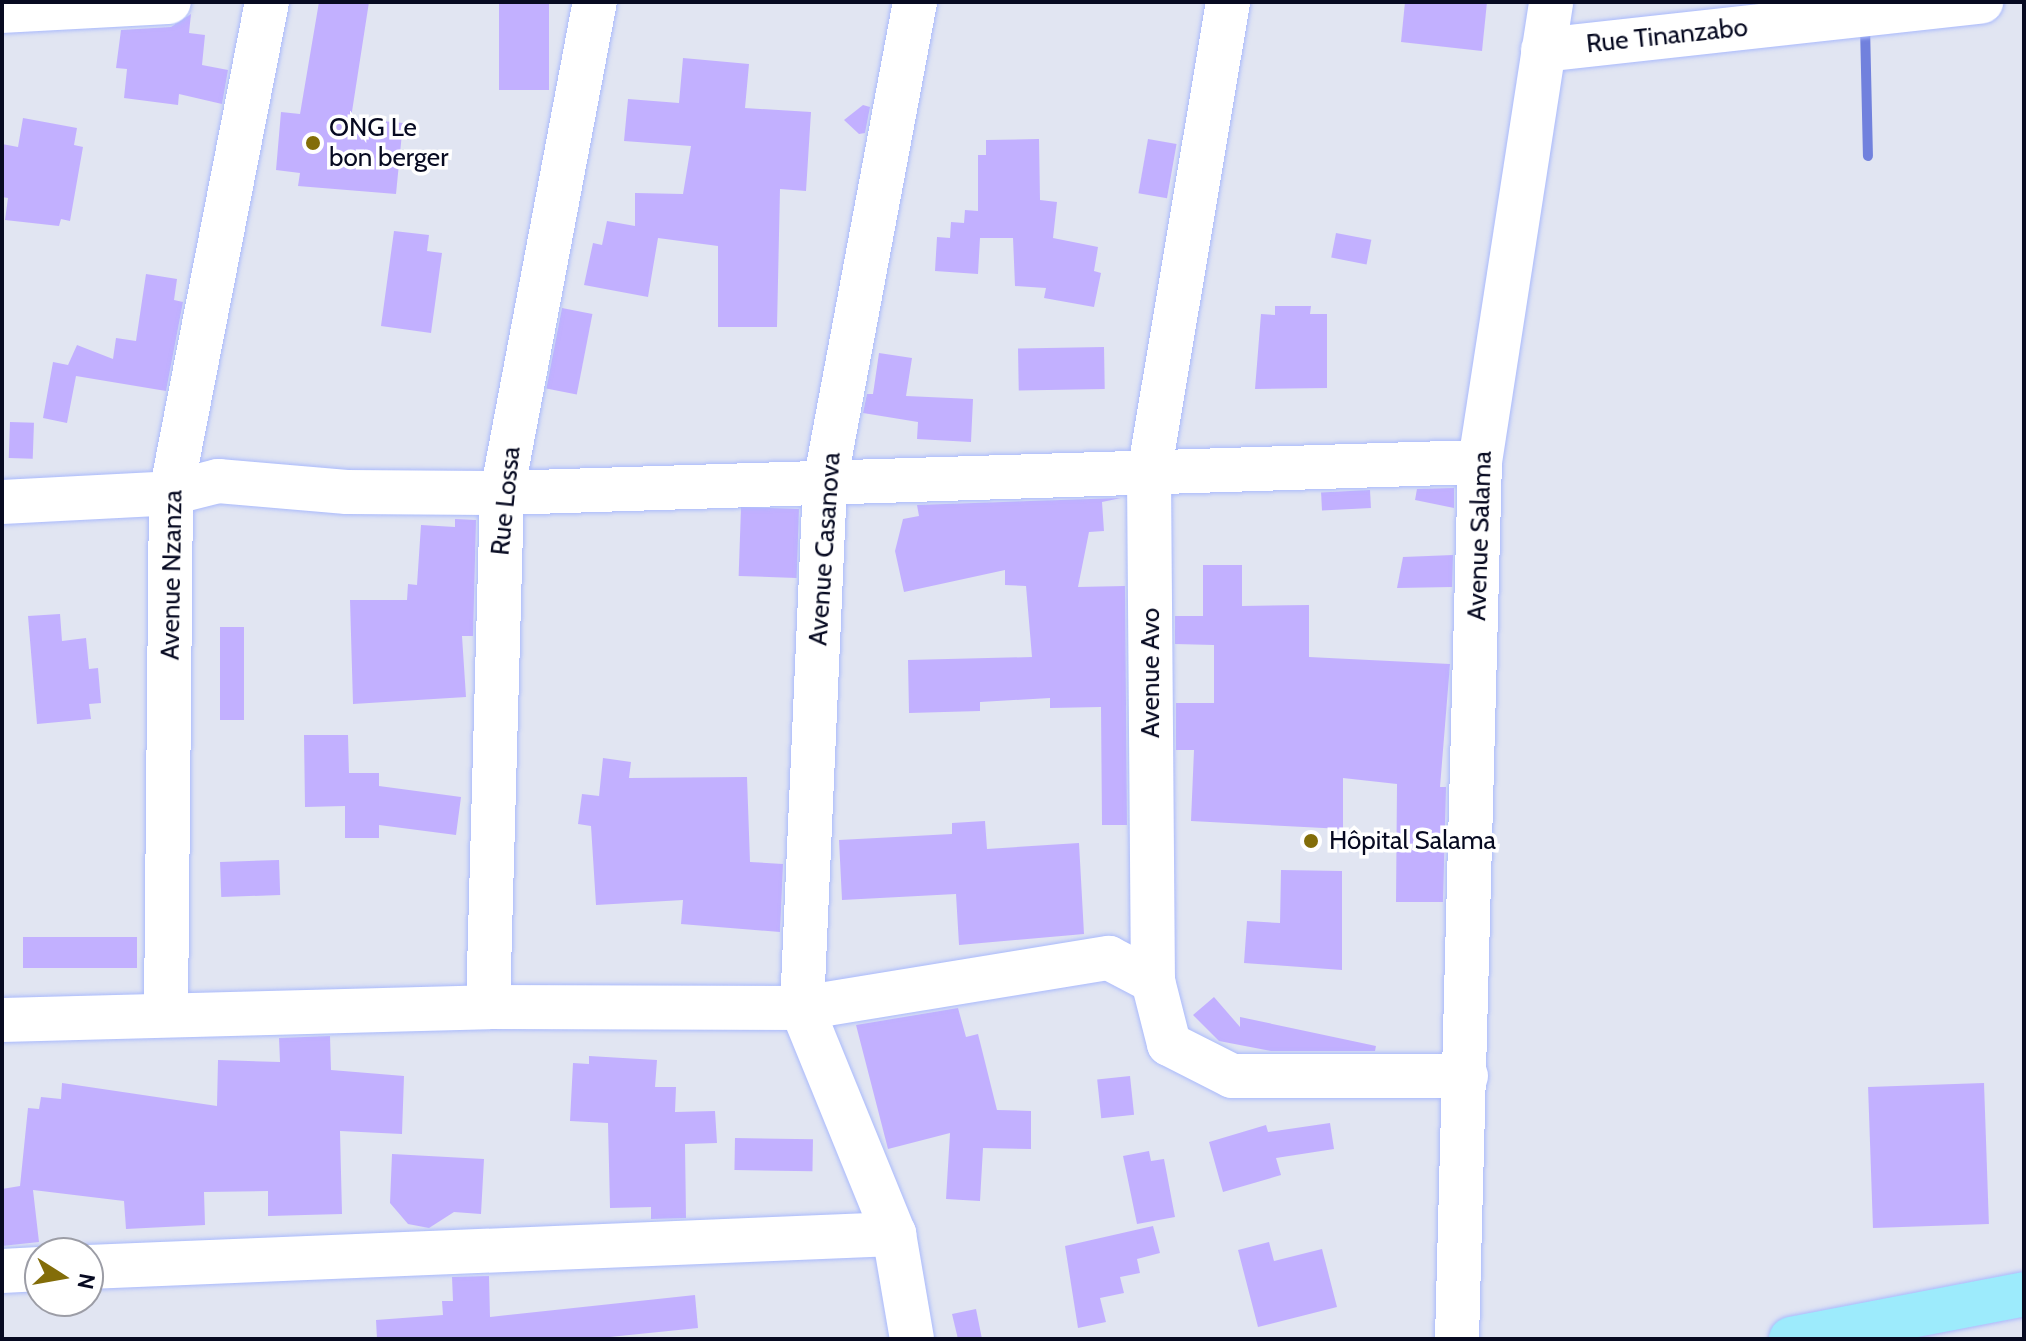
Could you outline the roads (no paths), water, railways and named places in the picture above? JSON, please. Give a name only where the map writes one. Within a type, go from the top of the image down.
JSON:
[{"type":"main road","points":[[1791,1339],[2024,1294]]},
{"type":"street","points":[[2,11],[169,2]]},
{"type":"street","name":"Avenue Nzanza","points":[[166,1012],[171,493],[267,2]]},
{"type":"street","name":"Rue Lossa","points":[[488,1007],[502,493],[595,2]]},
{"type":"street","name":"Avenue Casanova","points":[[802,1008],[825,483],[915,2]]},
{"type":"street","name":"Avenue Avo","points":[[1228,2],[1149,476],[1153,981],[1169,1044],[1232,1076],[1466,1076]]},
{"type":"street","name":"Avenue Salama","points":[[1457,1339],[1480,462],[1551,2]]},
{"type":"street","name":"Rue Tinanzabo","points":[[1543,50],[1981,2]]},
{"type":"street","points":[[2,502],[171,493],[218,481],[347,492],[502,493],[1149,476],[1480,462]]},
{"type":"street","points":[[2,1020],[166,1012],[488,1007],[802,1008],[1109,958],[1153,981]]},
{"type":"street","points":[[802,1008],[894,1234],[912,1339]]},
{"type":"street","points":[[104,1266],[894,1234]]},
{"type":"street","points":[[2,1271],[24,1270]]},
{"type":"waterway","points":[[1865,26],[1868,156]]},
{"type":"place","name":"ONG Le bon berger","points":[[313,143]]},
{"type":"place","name":"Hôpital Salama","points":[[1311,841]]}]
